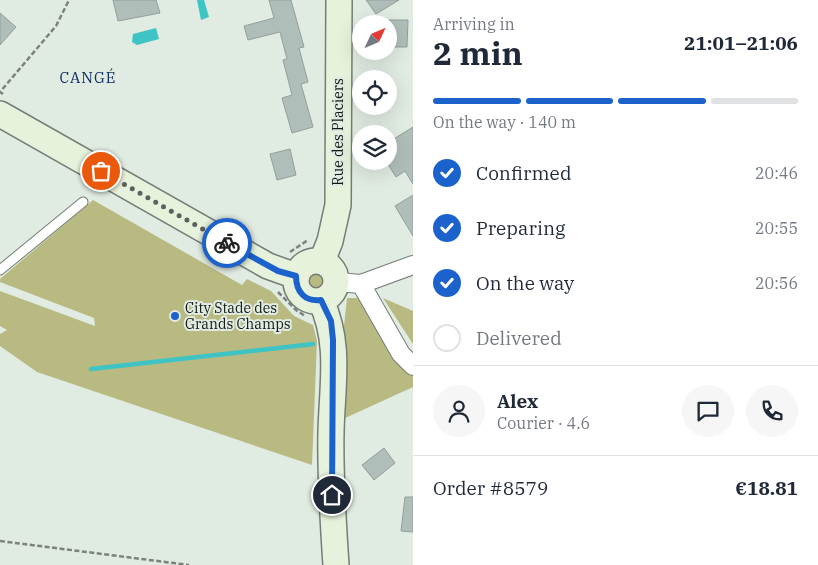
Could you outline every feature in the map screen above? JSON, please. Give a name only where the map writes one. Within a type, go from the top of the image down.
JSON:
[{"type":"street","name":"Rue des Placiers","points":[[326,251],[338,204],[339,0]]},
{"type":"street","points":[[4,106],[268,266],[296,276]]},
{"type":"street","points":[[336,565],[331,433],[333,340],[329,291],[336,273],[330,265],[326,251],[306,263],[296,276],[296,283],[302,295],[308,299],[329,291],[361,284],[413,265]]},
{"type":"street","points":[[361,284],[401,354],[413,366]]},
{"type":"lane","points":[[0,270],[83,202]]},
{"type":"path","points":[[4,106],[0,92],[56,26],[69,0]]},
{"type":"path","points":[[284,252],[293,252],[314,236],[326,251]]},
{"type":"path","points":[[0,541],[189,565]]},
{"type":"green space","points":[[93,200],[242,285],[247,279],[271,291],[294,316],[313,325],[317,341],[312,465],[37,372],[0,346],[0,334],[7,330],[0,326],[0,291],[95,326],[94,318],[0,282],[0,279]]},
{"type":"green space","points":[[316,272],[322,275],[325,281],[322,287],[316,290],[310,287],[307,281],[310,275]]},
{"type":"green space","points":[[347,298],[358,298],[400,363],[413,372],[413,387],[343,419],[344,326]]},
{"type":"green space","points":[[383,298],[413,311],[413,344]]},
{"type":"water","points":[[197,0],[204,0],[209,17],[201,20]]},
{"type":"water","points":[[156,28],[159,39],[137,45],[132,42],[133,34]]},
{"type":"building","points":[[113,0],[156,0],[160,13],[118,21]]},
{"type":"building","points":[[269,0],[291,0],[304,47],[299,48],[308,82],[301,84],[313,127],[292,133],[282,98],[292,95],[283,60],[287,59],[280,32],[248,40],[244,26],[274,18]]},
{"type":"building","points":[[366,0],[399,0],[376,14]]},
{"type":"building","points":[[0,13],[16,27],[0,45]]},
{"type":"building","points":[[398,20],[408,20],[407,47],[398,47]]},
{"type":"building","points":[[413,127],[413,184],[405,171],[396,177],[392,170],[397,170],[397,137]]},
{"type":"building","points":[[290,149],[296,175],[277,180],[270,154]]},
{"type":"building","points":[[413,195],[413,236],[395,206]]},
{"type":"building","points":[[384,448],[395,463],[374,480],[362,465]]},
{"type":"building","points":[[405,497],[413,497],[413,532],[401,531]]},
{"type":"waterway","points":[[91,369],[313,344]]},
{"type":"way so far","points":[[101,171],[227,243]]},
{"type":"place","name":"City Stade des Grands Champs","points":[[175,316]]},
{"type":"district","name":"CANGÉ","points":[[88,77]]},
{"type":"route","points":[[227,243],[278,271],[296,276],[298,290],[308,299],[314,301],[321,300],[331,321],[334,358],[331,433],[332,495]]}]
